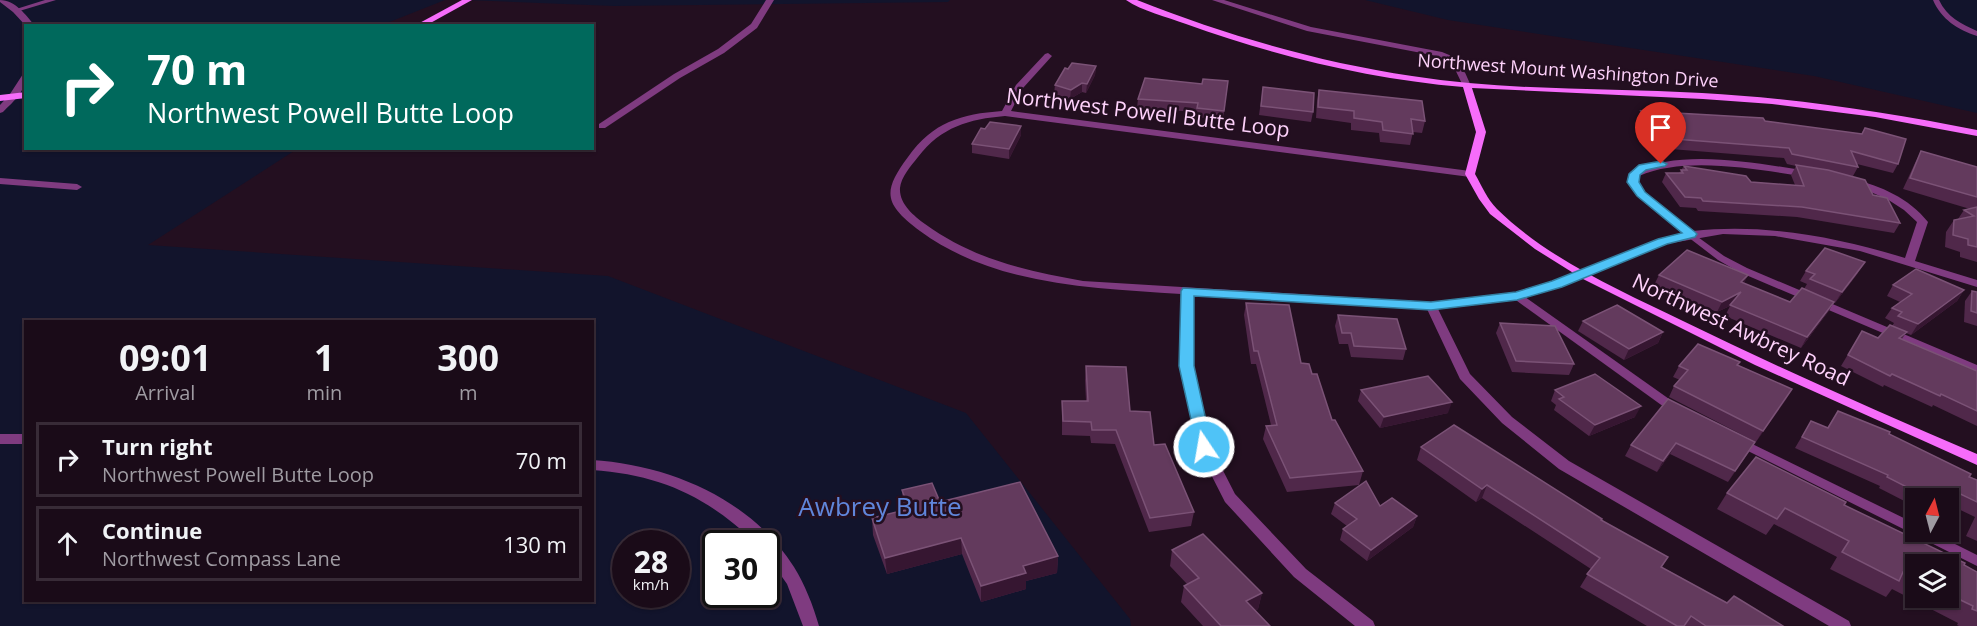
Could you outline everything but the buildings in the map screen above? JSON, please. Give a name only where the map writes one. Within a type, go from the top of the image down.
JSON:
[{"type":"main road","points":[[422,24],[468,0]]},
{"type":"main road","name":"Northwest Mount Washington Drive","points":[[1130,0],[1239,40],[1294,55],[1412,79],[1467,86],[1706,96],[1795,103],[1911,119],[1977,133]]},
{"type":"main road","points":[[1467,86],[1481,132],[1470,174]]},
{"type":"main road","points":[[0,98],[24,94]]},
{"type":"main road","name":"Northwest Awbrey Road","points":[[1470,174],[1492,211],[1532,242],[1580,273],[1724,346],[1977,460]]},
{"type":"street","points":[[2,0],[29,24]]},
{"type":"street","points":[[602,126],[676,76],[722,51],[754,26],[770,0]]},
{"type":"street","points":[[1216,0],[1310,29],[1439,54],[1456,61],[1467,86]]},
{"type":"street","points":[[1005,113],[1019,87],[1048,56]]},
{"type":"street","points":[[0,110],[14,96],[24,79]]},
{"type":"street","name":"Northwest Powell Butte Loop","points":[[1470,174],[1005,113],[962,118],[943,127],[927,138],[902,173],[895,188],[898,201],[908,215],[932,235],[963,253],[993,266],[1026,275],[1083,284],[1431,306],[1517,296],[1557,284],[1663,241],[1691,234],[1723,231],[1786,235],[1862,248],[1977,284]]},
{"type":"street","points":[[1691,234],[1641,194],[1633,182],[1634,174],[1643,168],[1661,164],[1697,164],[1752,167],[1817,176]]},
{"type":"street","points":[[1844,180],[1874,188],[1894,197],[1913,210],[1923,222],[1910,262]]},
{"type":"street","points":[[0,181],[77,187]]},
{"type":"street","points":[[1187,291],[1186,366],[1204,447],[1230,498],[1300,573],[1367,626]]},
{"type":"street","points":[[1431,306],[1465,376],[1507,420],[1564,465],[1843,626]]},
{"type":"street","points":[[0,439],[24,439]]},
{"type":"street","points":[[594,465],[656,476],[710,498],[752,530]]},
{"type":"street","points":[[780,558],[802,594],[811,626]]},
{"type":"lane","points":[[16,10],[53,0]]},
{"type":"lane","points":[[1936,0],[1939,9],[1948,18],[1977,34]]},
{"type":"lane","points":[[1691,234],[1721,258],[1743,270],[1977,369]]},
{"type":"lane","points":[[1517,296],[1666,404],[1687,415]]},
{"type":"lane","points":[[1728,436],[1905,525]]},
{"type":"lane","points":[[1938,542],[1977,561]]},
{"type":"green space","name":"Awbrey Butte","points":[[0,0],[445,0],[385,24],[24,24],[24,150],[295,150],[148,245],[608,276],[966,413],[1130,619],[1131,626],[0,626]]},
{"type":"green space","points":[[467,0],[950,0],[948,2],[614,6]]},
{"type":"green space","points":[[1365,0],[1977,0],[1977,113],[1814,76],[1448,20]]},
{"type":"route","points":[[1204,447],[1186,366],[1187,291],[1431,306],[1517,296],[1557,284],[1663,241],[1691,234],[1641,194],[1633,182],[1634,174],[1643,168],[1661,164]]}]
